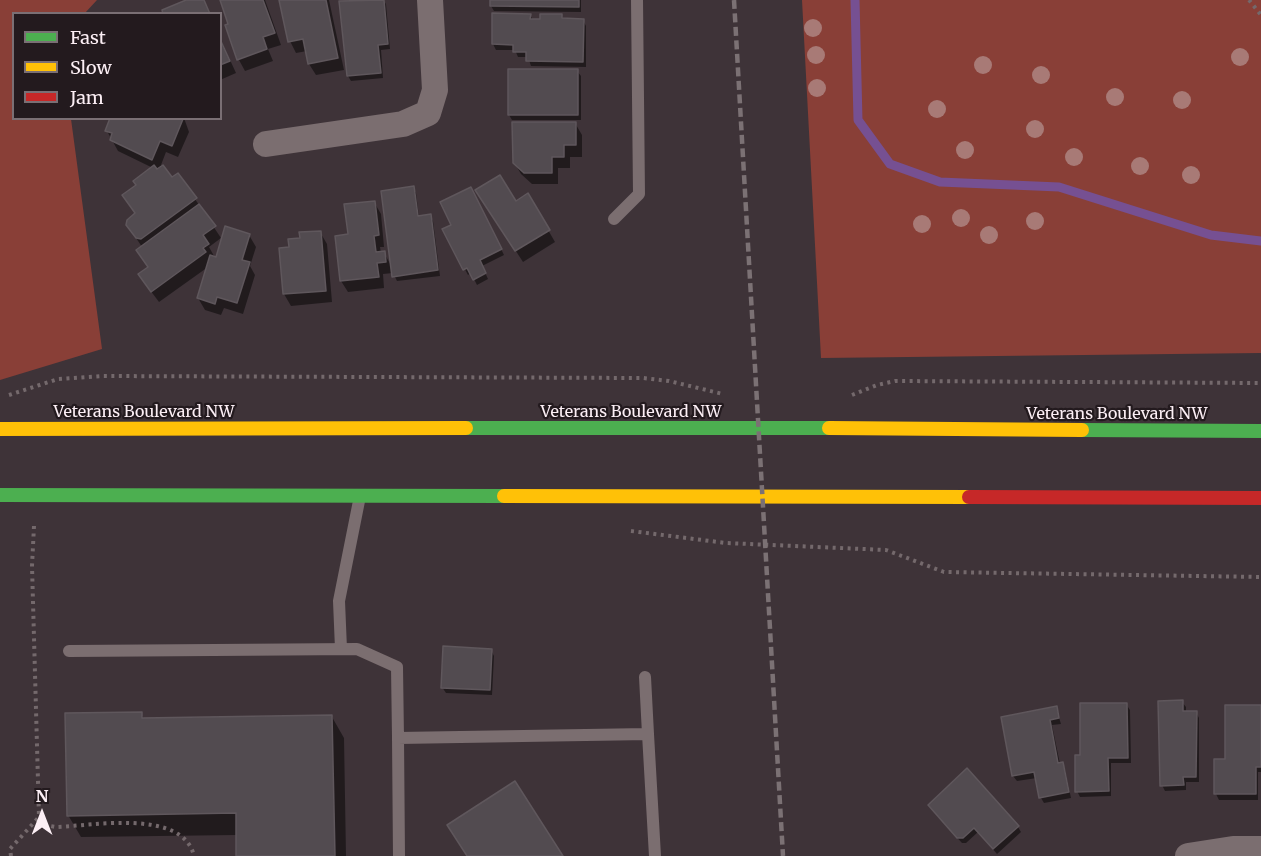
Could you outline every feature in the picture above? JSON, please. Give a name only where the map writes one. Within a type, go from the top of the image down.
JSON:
[{"type":"main road","name":"Veterans Boulevard NW","points":[[0,429],[1261,431]]},
{"type":"main road","points":[[0,495],[1261,498]]},
{"type":"street","points":[[266,144],[403,124],[428,113],[435,90],[430,0]]},
{"type":"street","points":[[1188,856],[1233,849],[1261,849]]},
{"type":"lane","points":[[614,219],[639,194],[637,0]]},
{"type":"lane","points":[[341,649],[339,601],[360,496]]},
{"type":"lane","points":[[69,651],[357,649],[397,668],[399,856]]},
{"type":"lane","points":[[645,677],[656,856]]},
{"type":"lane","points":[[398,738],[648,734]]},
{"type":"path","points":[[1249,0],[1261,15]]},
{"type":"path","points":[[0,399],[58,380],[102,376],[643,378],[669,381],[724,394]]},
{"type":"path","points":[[845,398],[877,385],[895,381],[1261,382]]},
{"type":"path","points":[[34,525],[32,594],[39,817],[45,825],[56,827],[126,822],[153,825],[178,834],[188,841],[194,856]]},
{"type":"path","points":[[625,531],[726,543],[886,550],[944,572],[1261,577]]},
{"type":"path","points":[[10,856],[10,849],[39,817]]},
{"type":"shaded area","points":[[0,0],[97,0],[86,12],[12,12],[12,120],[71,120],[102,349],[0,380]]},
{"type":"shaded area","points":[[802,0],[1261,0],[1261,353],[821,358]]},
{"type":"building","points":[[186,0],[204,0],[209,12],[162,12],[162,10]]},
{"type":"building","points":[[220,0],[263,0],[275,33],[263,37],[267,49],[237,60],[225,25],[228,24]]},
{"type":"building","points":[[279,0],[326,0],[338,58],[308,64],[303,39],[288,42]]},
{"type":"building","points":[[384,0],[388,44],[378,45],[381,73],[347,76],[339,1]]},
{"type":"building","points":[[490,0],[579,0],[579,7],[490,6]]},
{"type":"building","points":[[492,13],[531,14],[530,19],[540,19],[540,14],[562,14],[562,18],[584,19],[583,62],[526,61],[526,52],[513,52],[513,45],[492,44]]},
{"type":"building","points":[[222,43],[230,61],[222,64]]},
{"type":"building","points":[[508,69],[578,69],[578,115],[508,115]]},
{"type":"building","points":[[109,120],[183,120],[172,146],[160,141],[152,160],[110,140],[112,133],[105,131]]},
{"type":"building","points":[[512,122],[576,122],[576,145],[564,145],[564,157],[552,157],[552,173],[524,173],[513,163]]},
{"type":"building","points":[[154,165],[157,169],[163,165],[172,177],[178,173],[197,198],[141,239],[136,238],[126,225],[127,220],[135,213],[122,195],[136,185],[133,181]]},
{"type":"building","points":[[500,175],[516,201],[528,193],[550,230],[515,251],[475,190]]},
{"type":"building","points":[[414,186],[418,216],[431,214],[438,270],[392,277],[381,191]]},
{"type":"building","points":[[471,187],[502,249],[480,260],[486,273],[473,280],[467,268],[463,270],[442,229],[451,225],[440,202]]},
{"type":"building","points":[[375,201],[379,235],[374,236],[376,252],[385,251],[386,262],[377,263],[379,277],[340,281],[335,236],[348,234],[344,204]]},
{"type":"building","points":[[199,204],[216,226],[203,235],[209,244],[203,248],[206,252],[151,292],[138,274],[148,267],[136,250]]},
{"type":"building","points":[[225,226],[250,234],[242,260],[250,262],[237,303],[217,297],[215,304],[197,298],[210,255],[216,257]]},
{"type":"building","points":[[321,231],[326,291],[283,294],[279,248],[289,247],[288,239],[300,238],[299,232]]},
{"type":"building","points":[[443,646],[492,649],[490,690],[441,688]]},
{"type":"building","points":[[1183,700],[1183,711],[1197,711],[1196,777],[1183,777],[1184,785],[1160,786],[1158,701]]},
{"type":"building","points":[[1080,703],[1127,703],[1128,758],[1108,758],[1109,791],[1075,792],[1075,755],[1080,755]]},
{"type":"building","points":[[1225,705],[1261,705],[1261,767],[1256,767],[1256,794],[1214,794],[1214,759],[1225,759]]},
{"type":"building","points":[[1057,706],[1059,718],[1050,720],[1058,763],[1063,762],[1069,792],[1039,798],[1034,772],[1012,776],[1001,717]]},
{"type":"building","points":[[142,712],[142,718],[332,715],[335,856],[236,856],[236,813],[67,816],[65,713]]},
{"type":"building","points":[[967,768],[1019,826],[993,849],[974,828],[963,838],[957,838],[928,805]]},
{"type":"building","points":[[515,781],[563,856],[467,856],[447,825]]},
{"type":"waterway","points":[[855,0],[858,120],[890,164],[940,182],[1059,187],[1211,235],[1261,241]]},
{"type":"railway","points":[[734,0],[783,856]]},
{"type":"traffic: fast","points":[[466,428],[829,428]]},
{"type":"traffic: fast","points":[[1082,430],[1261,431]]},
{"type":"traffic: fast","points":[[0,495],[504,496]]},
{"type":"traffic: slow","points":[[0,429],[466,428]]},
{"type":"traffic: slow","points":[[829,428],[1082,430]]},
{"type":"traffic: slow","points":[[504,496],[969,497]]},
{"type":"traffic: jam","points":[[969,497],[1261,498]]}]
